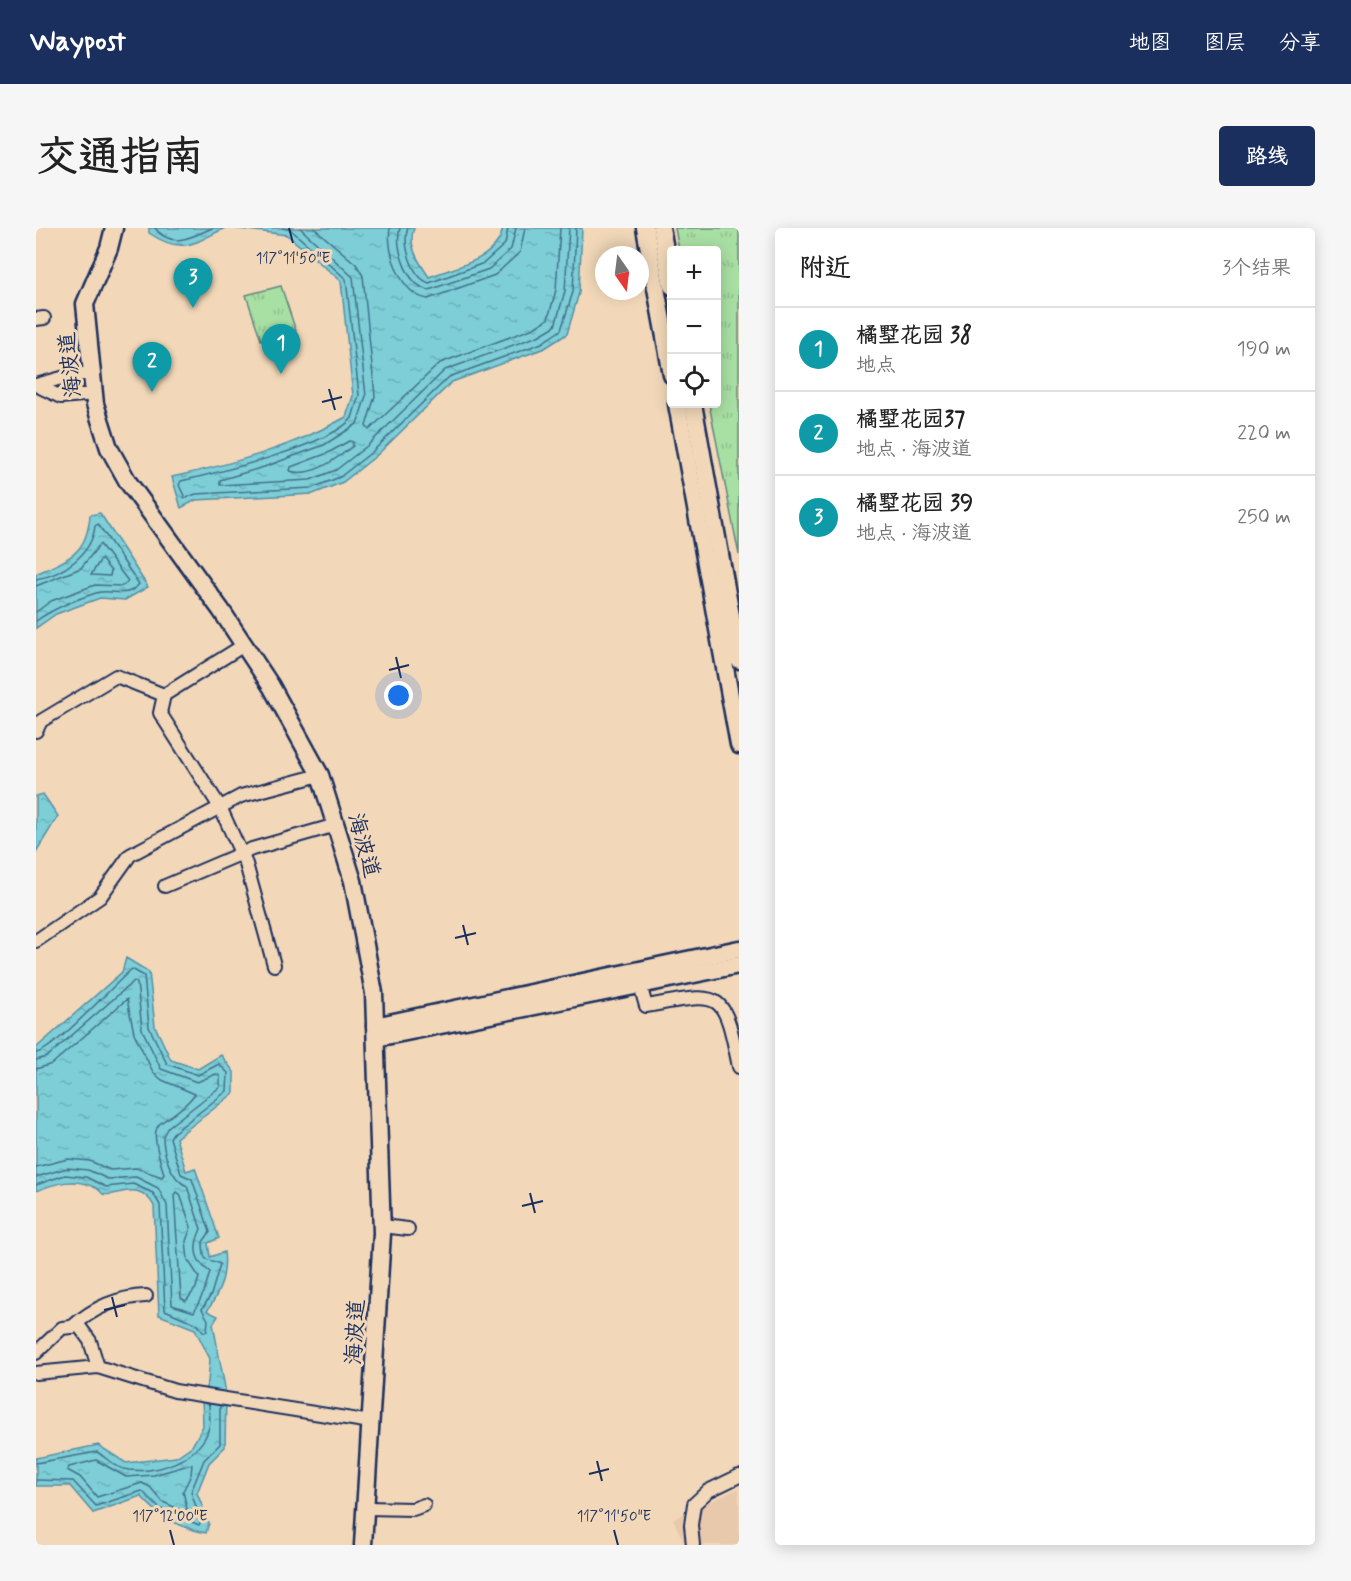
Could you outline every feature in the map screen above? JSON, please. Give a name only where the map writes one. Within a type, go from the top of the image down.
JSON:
[{"type":"street","name":"海波道","points":[[114,228],[109,248],[85,304],[94,394],[109,448],[128,482],[271,686],[320,775],[353,881],[374,993],[382,1226],[363,1545]]},
{"type":"street","points":[[645,228],[668,354]]},
{"type":"street","points":[[661,228],[667,260]]},
{"type":"street","points":[[36,386],[57,378],[91,373]]},
{"type":"street","points":[[36,386],[61,397],[94,394]]},
{"type":"street","points":[[678,408],[739,746]]},
{"type":"street","points":[[694,408],[739,660]]},
{"type":"street","points":[[244,645],[164,695],[160,713],[220,807],[241,853],[274,965]]},
{"type":"street","points":[[36,731],[41,721],[116,676],[164,695]]},
{"type":"street","points":[[36,941],[100,897],[130,855],[241,796],[320,775]]},
{"type":"street","points":[[165,886],[241,853],[336,825]]},
{"type":"street","points":[[638,978],[739,949]]},
{"type":"street","points":[[375,1032],[638,978],[739,965]]},
{"type":"street","points":[[638,978],[646,1006],[701,996],[718,1001],[727,1013],[739,1067]]},
{"type":"street","points":[[382,1226],[408,1229]]},
{"type":"street","points":[[72,1327],[91,1310],[131,1296],[146,1296]]},
{"type":"street","points":[[36,1353],[62,1328],[79,1326],[90,1341],[98,1367]]},
{"type":"street","points":[[36,1373],[98,1367],[190,1394],[371,1422]]},
{"type":"street","points":[[693,1545],[691,1525],[694,1504],[708,1491],[739,1476]]},
{"type":"street","points":[[366,1508],[413,1509],[424,1505]]},
{"type":"shaded area","points":[[739,1488],[739,1545],[685,1545],[673,1519]]},
{"type":"green space","points":[[675,228],[739,228],[739,555],[710,408],[721,408],[721,246],[678,246]]},
{"type":"green space","points":[[281,286],[296,331],[261,340],[246,295]]},
{"type":"water","points":[[149,228],[225,228],[196,242],[179,245],[160,240],[149,233]]},
{"type":"water","points":[[232,228],[414,228],[413,247],[429,277],[474,261],[484,255],[493,248],[503,228],[582,228],[579,293],[567,334],[545,348],[452,382],[376,456],[343,482],[313,494],[196,500],[181,508],[172,477],[283,446],[326,428],[346,417],[353,396],[341,281],[287,235]]},
{"type":"water","points":[[100,513],[148,587],[125,600],[100,598],[56,614],[36,628],[36,574],[58,564],[74,553],[85,539],[90,515]]},
{"type":"water","points":[[43,794],[58,816],[36,852],[36,796]]},
{"type":"water","points":[[126,958],[149,972],[155,1026],[171,1060],[198,1069],[221,1055],[234,1072],[234,1093],[176,1138],[186,1171],[195,1168],[219,1238],[208,1243],[210,1257],[224,1252],[225,1260],[222,1283],[207,1311],[218,1316],[213,1324],[226,1393],[225,1447],[209,1463],[197,1493],[209,1523],[206,1533],[170,1520],[155,1510],[141,1496],[93,1513],[70,1486],[36,1486],[36,1458],[98,1445],[126,1463],[176,1457],[192,1446],[203,1426],[202,1397],[208,1382],[210,1359],[195,1329],[159,1315],[154,1206],[148,1197],[134,1191],[103,1194],[97,1188],[73,1182],[36,1191],[36,1048],[122,972]]},
{"type":"place","name":"橘墅花园 39","points":[[193,308]]},
{"type":"place","name":"橘墅花园 38","points":[[281,374]]},
{"type":"place","name":"橘墅花园37","points":[[152,392]]}]
